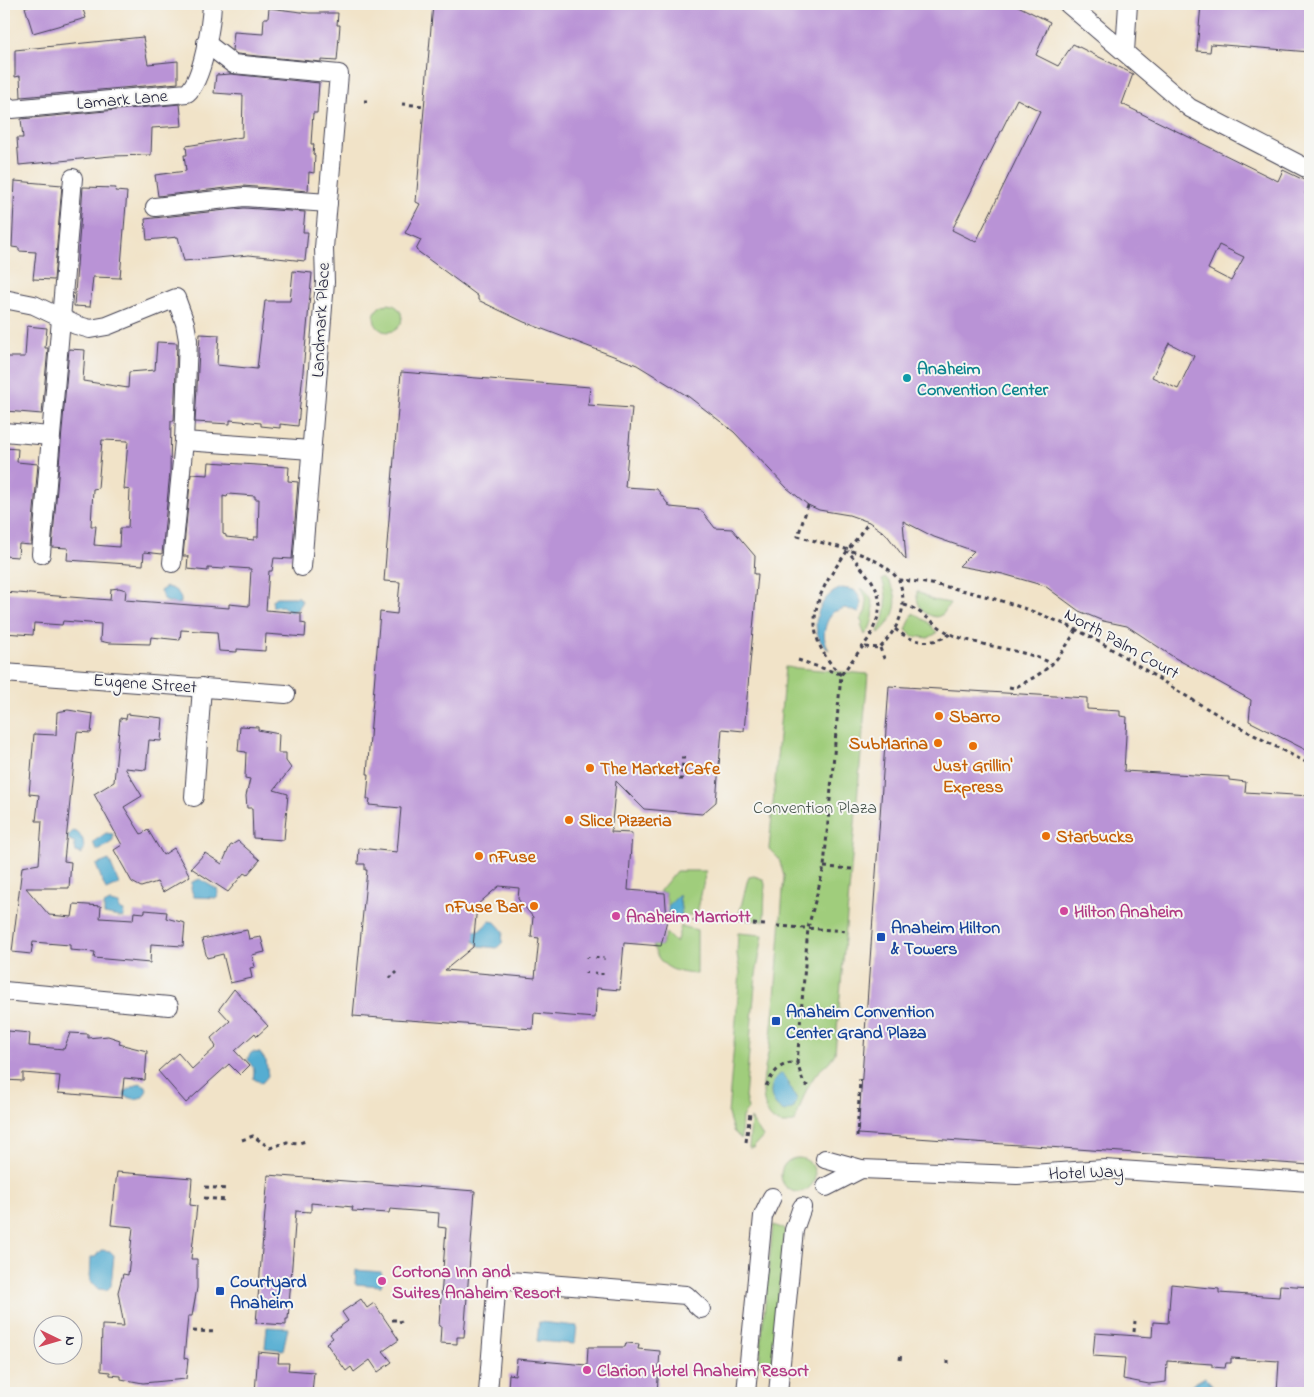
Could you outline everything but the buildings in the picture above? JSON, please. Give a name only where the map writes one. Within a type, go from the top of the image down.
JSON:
[{"type":"street","points":[[206,43],[212,4]]},
{"type":"street","points":[[1068,4],[1190,108],[1310,170]]},
{"type":"street","points":[[1125,52],[1128,4]]},
{"type":"street","name":"Landmark Place","points":[[206,43],[233,64],[340,74],[324,248],[325,282],[302,567]]},
{"type":"street","name":"Lamark Lane","points":[[4,104],[12,109],[187,93],[196,80],[206,43]]},
{"type":"street","points":[[41,554],[73,178]]},
{"type":"street","points":[[155,207],[244,197],[328,203]]},
{"type":"street","points":[[4,299],[34,305],[82,328],[98,329],[176,298],[185,323],[188,340],[184,441],[178,478],[172,563]]},
{"type":"street","points":[[4,432],[50,436]]},
{"type":"street","points":[[184,441],[311,450]]},
{"type":"street","name":"Eugene Street","points":[[4,672],[286,694]]},
{"type":"street","points":[[194,797],[202,687]]},
{"type":"street","points":[[4,991],[169,1006]]},
{"type":"street","name":"Hotel Way","points":[[825,1159],[861,1169],[1017,1175],[1104,1169],[1310,1182]]},
{"type":"street","name":"Hotel Way","points":[[826,1187],[861,1169]]},
{"type":"street","points":[[746,1393],[762,1216],[772,1198]]},
{"type":"street","points":[[778,1393],[794,1230],[802,1207]]},
{"type":"street","points":[[488,1393],[497,1280],[686,1295],[701,1309]]},
{"type":"path","points":[[402,104],[424,106]]},
{"type":"path","points":[[808,505],[798,536],[879,562],[899,580],[904,605],[902,617],[880,648]]},
{"type":"path","points":[[841,675],[826,660],[820,649],[814,624],[819,598],[828,579],[869,522]]},
{"type":"path","points":[[808,1086],[804,1084],[797,1063],[808,928],[824,867],[841,675],[864,648],[878,617],[878,593],[872,581],[848,551]]},
{"type":"path","name":"North Palm Court","points":[[899,580],[932,584],[971,593],[1026,610],[1076,630],[1191,699],[1310,764]]},
{"type":"path","points":[[904,605],[950,634],[1035,656],[1053,664]]},
{"type":"path","points":[[895,629],[910,639],[929,643],[950,634]]},
{"type":"path","points":[[1009,687],[1014,688],[1042,674],[1053,664],[1076,630]]},
{"type":"path","points":[[864,648],[880,648]]},
{"type":"path","points":[[880,648],[885,661]]},
{"type":"path","points":[[798,660],[841,675]]},
{"type":"path","points":[[824,867],[853,870]]},
{"type":"path","points":[[653,918],[702,921]]},
{"type":"path","points":[[737,923],[766,925]]},
{"type":"path","points":[[777,926],[847,931]]},
{"type":"path","points":[[766,1086],[779,1067],[787,1062],[797,1063]]},
{"type":"path","points":[[857,1137],[860,1079]]},
{"type":"path","points":[[746,1142],[750,1113]]},
{"type":"path","points":[[242,1140],[252,1136],[270,1148],[287,1142],[299,1143],[306,1141]]},
{"type":"path","points":[[205,1187],[228,1188]]},
{"type":"path","points":[[204,1198],[227,1200]]},
{"type":"path","points":[[392,1320],[400,1320],[401,1324]]},
{"type":"path","points":[[1134,1332],[1135,1322]]},
{"type":"path","points":[[193,1331],[216,1332]]},
{"type":"path","points":[[900,1353],[900,1360]]},
{"type":"path","points":[[948,1357],[948,1364]]},
{"type":"green space","points":[[388,304],[398,308],[402,318],[398,328],[388,332],[378,328],[374,318],[378,308]]},
{"type":"green space","points":[[886,578],[891,585],[896,600],[890,621],[879,633],[886,606],[886,593],[882,580]]},
{"type":"green space","points":[[861,588],[867,592],[874,610],[869,630],[865,635],[861,625],[863,623],[860,620],[866,608],[865,596]]},
{"type":"green space","points":[[917,591],[932,600],[950,603],[943,614],[937,617],[932,616],[924,612],[919,605]]},
{"type":"green space","points":[[913,613],[928,622],[937,633],[928,638],[913,636],[906,630]]},
{"type":"green space","name":"Convention Plaza","points":[[785,667],[868,674],[835,1053],[811,1082],[795,1121],[782,1124],[768,1114],[764,1100],[763,1082],[771,1036],[784,876],[779,859],[769,849]]},
{"type":"green space","points":[[676,871],[706,871],[697,914],[682,916],[679,896],[668,906],[665,893],[659,892]]},
{"type":"green space","points":[[754,876],[763,879],[765,884],[764,921],[738,919],[747,882],[749,877]]},
{"type":"green space","points":[[681,926],[697,930],[697,974],[669,968],[659,959],[653,945],[661,946],[666,933],[676,943]]},
{"type":"green space","points":[[738,933],[763,935],[756,975],[745,1097],[748,1109],[742,1117],[741,1139],[733,1131],[728,1114],[740,973],[737,954]]},
{"type":"green space","points":[[751,1119],[763,1137],[753,1148],[749,1148]]},
{"type":"green space","points":[[798,1158],[805,1159],[810,1163],[814,1168],[814,1182],[810,1187],[805,1191],[798,1192],[791,1191],[786,1187],[782,1182],[781,1175],[782,1168],[786,1163],[791,1159]]},
{"type":"green space","points":[[773,1225],[785,1229],[772,1362],[769,1367],[763,1367],[759,1363]]},
{"type":"water","points":[[166,587],[177,592],[181,603],[175,604],[165,601],[160,591]]},
{"type":"water","points":[[842,588],[854,590],[860,598],[861,607],[859,613],[845,608],[833,612],[827,621],[824,636],[829,650],[822,643],[818,635],[817,616],[820,607],[826,599],[833,592]]},
{"type":"water","points":[[276,597],[299,597],[302,601],[297,610],[290,612],[282,606],[273,607],[272,600]]},
{"type":"water","points":[[73,831],[79,833],[83,840],[84,850],[81,854],[76,852],[74,842],[69,840],[68,836]]},
{"type":"water","points":[[106,833],[113,834],[113,841],[100,850],[96,850],[93,842]]},
{"type":"water","points":[[109,860],[119,884],[106,890],[96,865]]},
{"type":"water","points":[[200,879],[218,890],[218,898],[194,897],[191,889],[192,882]]},
{"type":"water","points":[[679,895],[682,916],[678,917],[668,914],[668,906]]},
{"type":"water","points":[[110,902],[119,904],[119,909],[124,911],[123,918],[104,914],[104,905]]},
{"type":"water","points":[[490,921],[495,922],[503,931],[502,943],[497,948],[479,946],[474,941],[449,939],[464,930],[479,931]]},
{"type":"water","points":[[252,1052],[260,1053],[266,1061],[268,1076],[262,1083],[254,1079],[254,1071],[248,1060]]},
{"type":"water","points":[[782,1073],[797,1099],[794,1108],[784,1112],[775,1104],[771,1093],[773,1082]]},
{"type":"water","points":[[140,1083],[146,1086],[147,1090],[143,1097],[135,1099],[124,1096],[125,1091]]},
{"type":"water","points":[[101,1250],[110,1251],[114,1255],[111,1286],[107,1290],[98,1289],[90,1280],[91,1257],[95,1257]]},
{"type":"water","points":[[356,1270],[381,1272],[383,1279],[381,1286],[355,1284]]},
{"type":"water","points":[[539,1322],[577,1326],[575,1344],[537,1341]]},
{"type":"water","points":[[267,1327],[288,1328],[283,1350],[265,1348]]},
{"type":"water","points":[[1205,1377],[1219,1393],[1196,1392],[1193,1384]]},
{"type":"place","name":"Anaheim Convention Center","points":[[907,378]]},
{"type":"place","name":"Sbarro","points":[[939,716]]},
{"type":"place","name":"SubMarina","points":[[938,743]]},
{"type":"place","name":"Just Grillin' Express","points":[[973,746]]},
{"type":"place","name":"The Market Cafe","points":[[590,768]]},
{"type":"place","name":"Slice Pizzeria","points":[[569,820]]},
{"type":"place","name":"Starbucks","points":[[1046,836]]},
{"type":"place","name":"nFuse","points":[[479,856]]},
{"type":"place","name":"nFuse Bar","points":[[534,906]]},
{"type":"place","name":"Hilton Anaheim","points":[[1064,911]]},
{"type":"place","name":"Anaheim Marriott","points":[[616,916]]},
{"type":"place","name":"Anaheim Hilton & Towers","points":[[881,937]]},
{"type":"place","name":"Anaheim Convention Center Grand Plaza","points":[[776,1021]]},
{"type":"place","name":"Cortona Inn and Suites Anaheim Resort","points":[[382,1281]]},
{"type":"place","name":"Courtyard Anaheim","points":[[220,1291]]},
{"type":"place","name":"Clarion Hotel Anaheim Resort","points":[[587,1370]]}]
